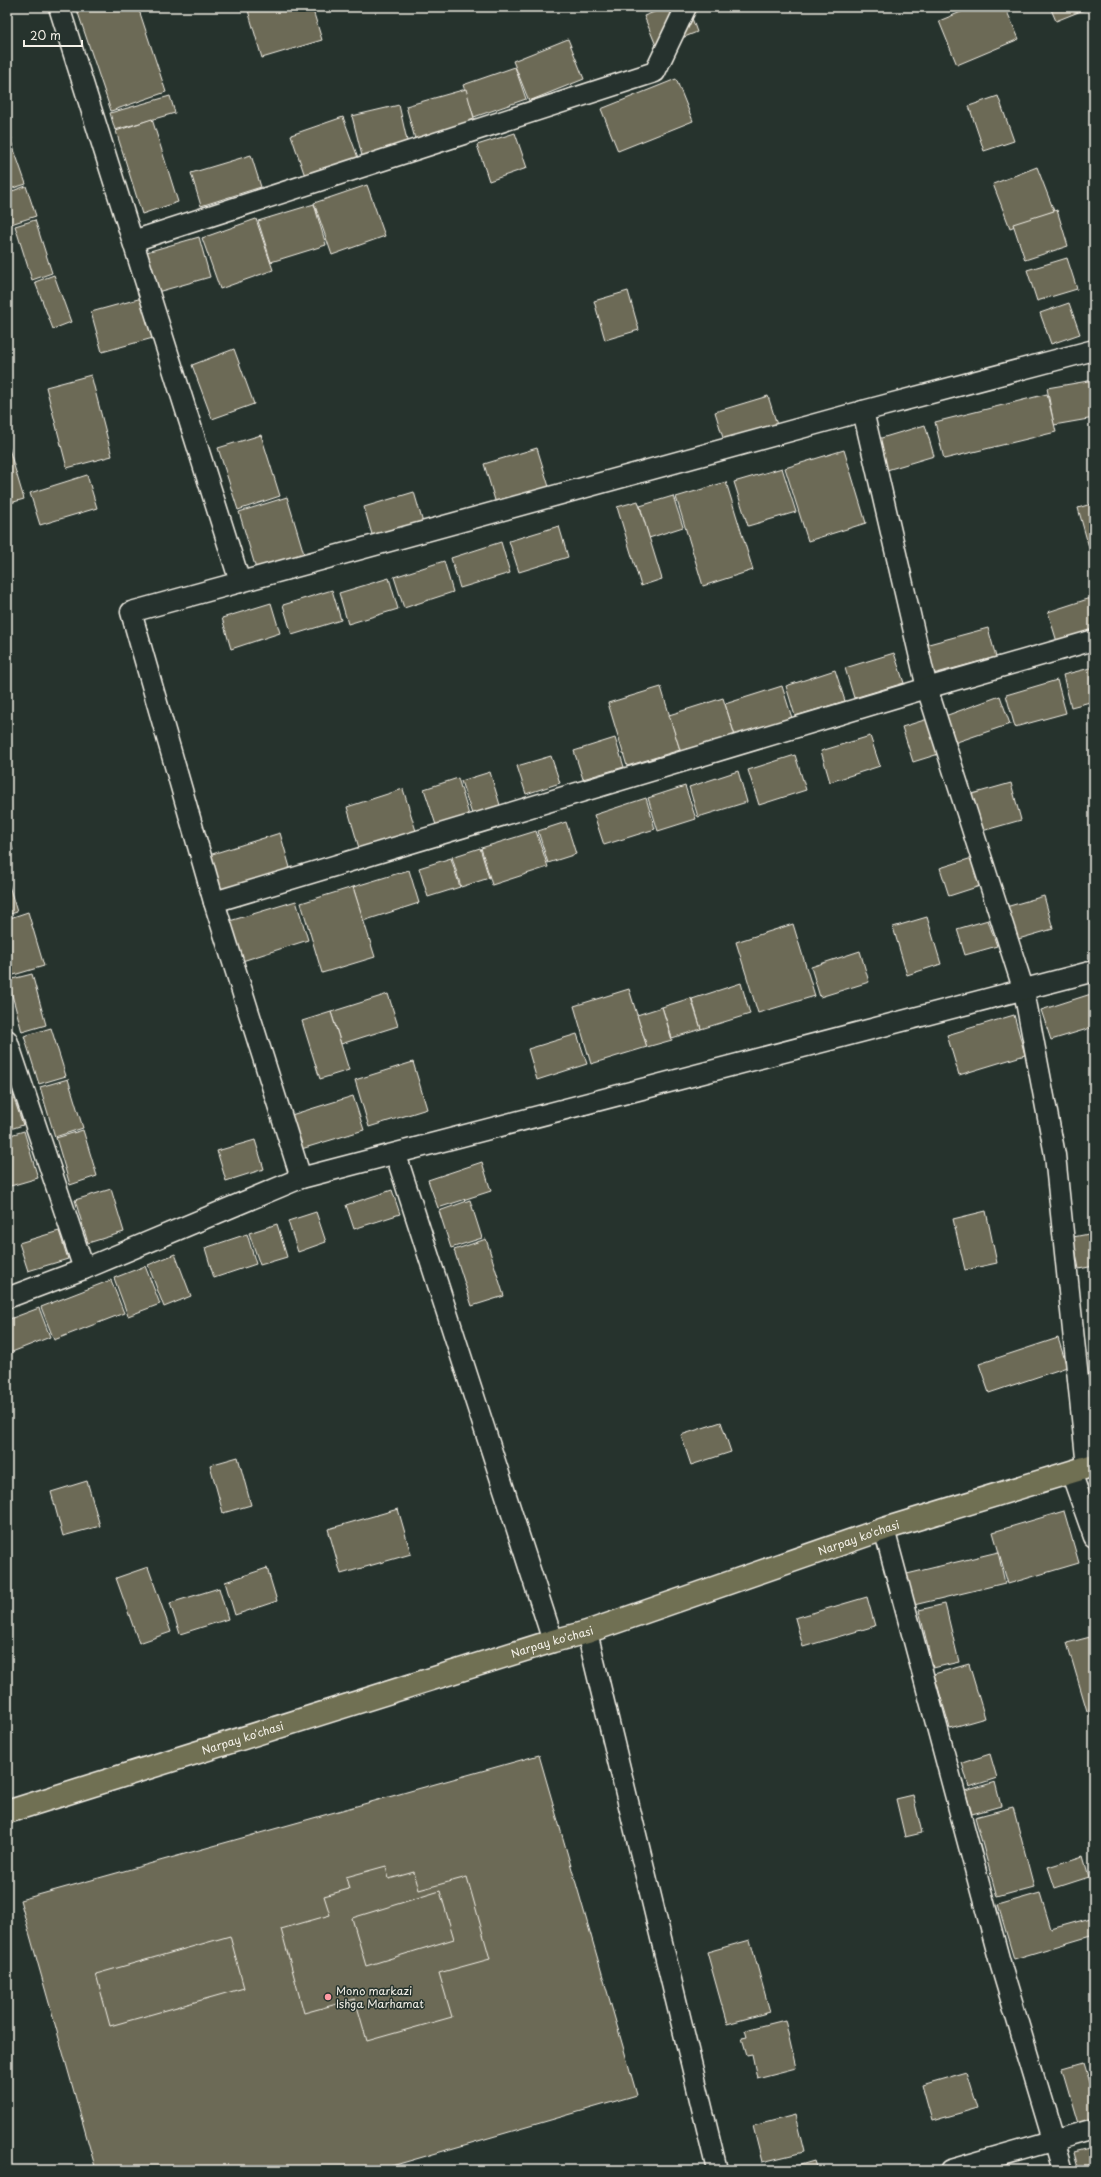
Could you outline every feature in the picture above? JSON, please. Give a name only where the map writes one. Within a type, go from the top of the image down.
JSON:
[{"type":"main road","name":"Narpay ko'chasi","points":[[7,1812],[553,1641],[587,1632],[884,1529],[1084,1468]]},
{"type":"street","points":[[59,7],[240,582]]},
{"type":"street","points":[[133,241],[656,72],[686,7]]},
{"type":"street","points":[[301,1178],[214,902],[131,612],[863,411],[1094,350]]},
{"type":"street","points":[[863,411],[927,688],[1024,991],[1055,1155],[1084,1468],[1094,1537]]},
{"type":"street","points":[[214,902],[927,688],[1094,640]]},
{"type":"street","points":[[7,1298],[84,1269],[301,1178],[396,1155],[1094,972]]},
{"type":"street","points":[[7,1040],[84,1269]]},
{"type":"street","points":[[396,1155],[553,1641]]},
{"type":"street","points":[[884,1529],[1001,1966],[1062,2170]]},
{"type":"street","points":[[587,1632],[717,2170]]},
{"type":"street","points":[[950,2170],[1094,2129]]},
{"type":"building","points":[[76,7],[138,7],[166,92],[111,111]]},
{"type":"building","points":[[247,7],[312,7],[322,40],[262,58]]},
{"type":"building","points":[[667,7],[688,7],[697,32],[657,48],[644,16]]},
{"type":"building","points":[[973,7],[1005,7],[1019,39],[957,65],[939,21]]},
{"type":"building","points":[[1050,7],[1091,7],[1056,21]]},
{"type":"building","points":[[568,39],[584,79],[529,101],[513,61]]},
{"type":"building","points":[[515,67],[526,99],[474,117],[463,85]]},
{"type":"building","points":[[676,79],[693,121],[618,151],[601,109]]},
{"type":"building","points":[[466,89],[475,122],[415,139],[406,106]]},
{"type":"building","points":[[170,96],[175,113],[115,130],[110,113]]},
{"type":"building","points":[[998,96],[1014,141],[984,151],[969,106]]},
{"type":"building","points":[[399,105],[408,145],[362,156],[352,116]]},
{"type":"building","points":[[343,117],[360,163],[307,182],[291,135]]},
{"type":"building","points":[[152,119],[178,202],[142,214],[116,131]]},
{"type":"building","points":[[7,123],[12,139],[7,141]]},
{"type":"building","points":[[515,133],[527,168],[489,181],[477,145]]},
{"type":"building","points":[[11,141],[26,184],[7,190],[7,143]]},
{"type":"building","points":[[251,155],[261,187],[201,206],[191,173]]},
{"type":"building","points":[[1037,167],[1054,211],[1010,228],[993,184]]},
{"type":"building","points":[[367,185],[385,236],[332,255],[314,203]]},
{"type":"building","points":[[26,186],[36,216],[8,225],[7,193]]},
{"type":"building","points":[[314,204],[326,245],[271,262],[258,221]]},
{"type":"building","points":[[1057,210],[1068,246],[1025,260],[1013,224]]},
{"type":"building","points":[[256,219],[273,270],[220,289],[202,238]]},
{"type":"building","points":[[35,220],[52,273],[32,280],[15,226]]},
{"type":"building","points":[[199,237],[210,277],[154,293],[143,253]]},
{"type":"building","points":[[1067,258],[1077,289],[1037,301],[1027,270]]},
{"type":"building","points":[[54,275],[71,322],[53,329],[35,282]]},
{"type":"building","points":[[628,291],[639,330],[605,340],[594,301]]},
{"type":"building","points":[[142,298],[153,338],[102,352],[91,312]]},
{"type":"building","points":[[1069,303],[1080,334],[1051,344],[1040,313]]},
{"type":"building","points":[[234,349],[254,404],[212,419],[192,365]]},
{"type":"building","points":[[91,375],[112,456],[67,468],[46,387]]},
{"type":"building","points":[[1094,380],[1094,418],[1054,425],[1047,388]]},
{"type":"building","points":[[1047,394],[1056,432],[944,459],[935,422]]},
{"type":"building","points":[[768,396],[777,425],[724,441],[715,412]]},
{"type":"building","points":[[925,425],[934,456],[870,475],[861,444]]},
{"type":"building","points":[[261,435],[280,496],[238,510],[218,448]]},
{"type":"building","points":[[7,442],[24,499],[7,504]]},
{"type":"building","points":[[537,448],[550,490],[497,507],[484,464]]},
{"type":"building","points":[[844,450],[866,523],[808,541],[785,468]]},
{"type":"building","points":[[782,468],[796,512],[748,526],[734,482]]},
{"type":"building","points":[[87,475],[97,508],[40,525],[30,493]]},
{"type":"building","points":[[726,482],[753,570],[703,586],[676,497]]},
{"type":"building","points":[[414,492],[423,523],[373,538],[364,507]]},
{"type":"building","points":[[673,496],[683,527],[649,538],[640,506]]},
{"type":"building","points":[[287,497],[304,554],[256,569],[239,512]]},
{"type":"building","points":[[638,501],[662,579],[641,586],[617,507]]},
{"type":"building","points":[[1094,503],[1094,550],[1090,551],[1078,508]]},
{"type":"building","points":[[559,526],[568,557],[519,572],[509,541]]},
{"type":"building","points":[[501,542],[510,573],[460,588],[451,558]]},
{"type":"building","points":[[444,561],[453,592],[404,608],[394,577]]},
{"type":"building","points":[[389,578],[398,609],[348,624],[339,593]]},
{"type":"building","points":[[332,590],[341,620],[292,635],[283,605]]},
{"type":"building","points":[[1094,597],[1094,631],[1057,642],[1048,612]]},
{"type":"building","points":[[271,603],[280,633],[231,649],[222,618]]},
{"type":"building","points":[[988,628],[996,657],[933,674],[925,645]]},
{"type":"building","points":[[894,653],[904,683],[854,698],[845,668]]},
{"type":"building","points":[[1094,667],[1094,701],[1071,707],[1063,675]]},
{"type":"building","points":[[835,670],[845,701],[795,716],[786,686]]},
{"type":"building","points":[[1057,680],[1066,713],[1015,727],[1006,695]]},
{"type":"building","points":[[782,686],[792,718],[735,736],[725,704]]},
{"type":"building","points":[[661,687],[680,750],[627,766],[608,703]]},
{"type":"building","points":[[1000,696],[1010,724],[954,743],[945,716]]},
{"type":"building","points":[[723,698],[735,736],[681,753],[669,715]]},
{"type":"building","points":[[931,718],[942,753],[913,762],[902,727]]},
{"type":"building","points":[[870,736],[880,766],[830,782],[821,751]]},
{"type":"building","points":[[615,738],[624,767],[583,779],[574,751]]},
{"type":"building","points":[[795,755],[806,790],[759,805],[748,770]]},
{"type":"building","points":[[551,756],[560,783],[526,794],[517,766]]},
{"type":"building","points":[[738,771],[747,802],[698,817],[689,787]]},
{"type":"building","points":[[490,772],[500,805],[472,814],[461,781]]},
{"type":"building","points":[[458,778],[469,815],[436,825],[424,789]]},
{"type":"building","points":[[1011,783],[1021,820],[975,833],[965,796]]},
{"type":"building","points":[[685,786],[696,819],[658,831],[648,798]]},
{"type":"building","points":[[403,789],[416,831],[359,848],[347,807]]},
{"type":"building","points":[[646,798],[655,829],[604,845],[594,815]]},
{"type":"building","points":[[566,822],[576,854],[548,863],[538,831]]},
{"type":"building","points":[[7,831],[13,850],[7,852]]},
{"type":"building","points":[[536,831],[548,867],[492,885],[481,848]]},
{"type":"building","points":[[280,833],[291,871],[221,893],[209,855]]},
{"type":"building","points":[[480,848],[489,878],[461,887],[452,857]]},
{"type":"building","points":[[451,858],[460,887],[428,897],[419,868]]},
{"type":"building","points":[[972,858],[980,886],[949,896],[940,868]]},
{"type":"building","points":[[409,870],[419,903],[363,921],[353,887]]},
{"type":"building","points":[[7,879],[17,912],[7,915]]},
{"type":"building","points":[[353,887],[375,957],[322,973],[301,903]]},
{"type":"building","points":[[1044,896],[1053,929],[1008,942],[999,909]]},
{"type":"building","points":[[296,901],[308,940],[236,963],[223,923]]},
{"type":"building","points":[[28,912],[44,966],[7,977],[7,919]]},
{"type":"building","points":[[927,917],[941,964],[907,975],[893,927]]},
{"type":"building","points":[[988,920],[997,946],[965,955],[957,929]]},
{"type":"building","points":[[793,924],[815,996],[758,1013],[736,942]]},
{"type":"building","points":[[860,951],[869,982],[820,997],[811,967]]},
{"type":"building","points":[[32,974],[46,1025],[22,1032],[8,980]]},
{"type":"building","points":[[741,983],[750,1014],[701,1029],[692,999]]},
{"type":"building","points":[[629,989],[647,1047],[591,1064],[574,1006]]},
{"type":"building","points":[[388,994],[398,1026],[341,1044],[331,1012]]},
{"type":"building","points":[[1091,994],[1094,1004],[1094,1027],[1051,1040],[1041,1010]]},
{"type":"building","points":[[691,998],[701,1029],[672,1038],[662,1007]]},
{"type":"building","points":[[662,1007],[672,1040],[647,1047],[637,1015]]},
{"type":"building","points":[[331,1012],[349,1070],[320,1079],[302,1021]]},
{"type":"building","points":[[1014,1015],[1025,1055],[959,1075],[947,1035]]},
{"type":"building","points":[[51,1028],[66,1076],[39,1084],[24,1036]]},
{"type":"building","points":[[577,1034],[587,1064],[537,1080],[528,1049]]},
{"type":"building","points":[[413,1062],[427,1109],[369,1127],[355,1080]]},
{"type":"building","points":[[7,1078],[23,1125],[7,1130]]},
{"type":"building","points":[[68,1079],[83,1128],[55,1137],[40,1087]]},
{"type":"building","points":[[353,1096],[364,1130],[298,1150],[288,1116]]},
{"type":"building","points":[[83,1130],[97,1176],[70,1185],[56,1138]]},
{"type":"building","points":[[24,1131],[38,1178],[7,1187],[7,1136]]},
{"type":"building","points":[[255,1140],[264,1169],[226,1181],[217,1151]]},
{"type":"building","points":[[482,1162],[491,1191],[438,1208],[428,1180]]},
{"type":"building","points":[[111,1189],[124,1232],[88,1243],[75,1200]]},
{"type":"building","points":[[392,1190],[400,1214],[354,1229],[346,1205]]},
{"type":"building","points":[[470,1200],[482,1238],[451,1248],[439,1211]]},
{"type":"building","points":[[986,1211],[997,1263],[965,1270],[953,1219]]},
{"type":"building","points":[[316,1212],[326,1242],[298,1252],[288,1221]]},
{"type":"building","points":[[277,1224],[287,1257],[260,1265],[249,1233]]},
{"type":"building","points":[[59,1231],[68,1259],[28,1271],[19,1243]]},
{"type":"building","points":[[1094,1233],[1094,1266],[1079,1269],[1073,1237]]},
{"type":"building","points":[[247,1234],[256,1264],[214,1278],[205,1248]]},
{"type":"building","points":[[486,1239],[504,1296],[472,1306],[454,1250]]},
{"type":"building","points":[[175,1254],[191,1296],[164,1307],[148,1265]]},
{"type":"building","points":[[145,1266],[160,1304],[128,1316],[114,1278]]},
{"type":"building","points":[[111,1280],[124,1313],[54,1340],[41,1307]]},
{"type":"building","points":[[39,1308],[50,1337],[7,1354],[7,1320]]},
{"type":"building","points":[[1058,1338],[1067,1367],[989,1393],[979,1364]]},
{"type":"building","points":[[721,1422],[731,1452],[691,1465],[681,1435]]},
{"type":"building","points":[[238,1457],[251,1505],[223,1513],[210,1465]]},
{"type":"building","points":[[87,1481],[100,1526],[63,1536],[51,1492]]},
{"type":"building","points":[[398,1509],[411,1554],[341,1574],[328,1529]]},
{"type":"building","points":[[1064,1511],[1079,1563],[1008,1584],[993,1532]]},
{"type":"building","points":[[998,1552],[1005,1583],[914,1605],[907,1574]]},
{"type":"building","points":[[148,1567],[171,1632],[139,1643],[116,1578]]},
{"type":"building","points":[[267,1568],[277,1601],[235,1615],[225,1582]]},
{"type":"building","points":[[219,1588],[228,1619],[180,1634],[170,1603]]},
{"type":"building","points":[[867,1597],[875,1626],[803,1647],[795,1618]]},
{"type":"building","points":[[945,1604],[959,1662],[933,1668],[919,1610]]},
{"type":"building","points":[[1094,1636],[1094,1709],[1087,1711],[1067,1643]]},
{"type":"building","points":[[969,1664],[985,1718],[950,1728],[934,1674]]},
{"type":"building","points":[[1094,1709],[1094,1729],[1089,1710]]},
{"type":"building","points":[[990,1754],[997,1778],[969,1787],[962,1763]]},
{"type":"building","name":"Mono markazi Ishga Marhamat","points":[[539,1755],[637,2095],[378,2170],[96,2170],[20,1900]]},
{"type":"building","points":[[995,1782],[1001,1806],[972,1814],[965,1791]]},
{"type":"building","points":[[913,1795],[922,1833],[905,1837],[896,1799]]},
{"type":"building","points":[[1013,1807],[1034,1887],[997,1897],[975,1817]]},
{"type":"building","points":[[1083,1856],[1089,1877],[1055,1888],[1048,1867]]},
{"type":"building","points":[[386,1866],[389,1879],[414,1872],[419,1890],[467,1877],[490,1959],[439,1973],[452,2017],[367,2041],[355,1999],[304,2013],[281,1929],[330,1915],[324,1896],[349,1889],[346,1877]],"holes":[[[440,1891],[454,1939],[366,1966],[352,1918]]]},
{"type":"building","points":[[1040,1893],[1051,1929],[1094,1917],[1094,1935],[1014,1959],[998,1905]]},
{"type":"building","points":[[230,1936],[244,1988],[110,2026],[96,1974]]},
{"type":"building","points":[[750,1940],[770,2012],[727,2024],[707,1952]]},
{"type":"building","points":[[785,2020],[796,2068],[757,2078],[752,2054],[747,2055],[742,2038],[747,2037],[745,2030]]},
{"type":"building","points":[[1083,2063],[1090,2086],[1094,2084],[1094,2122],[1079,2127],[1062,2069]]},
{"type":"building","points":[[967,2072],[978,2108],[932,2121],[922,2085]]},
{"type":"building","points":[[795,2115],[804,2152],[762,2162],[753,2126]]},
{"type":"building","points":[[1094,2148],[1094,2170],[1079,2170],[1074,2153]]},
{"type":"building","points":[[814,2161],[817,2170],[783,2170]]},
{"type":"place","name":"Mono markazi Ishga Marhamat","points":[[328,1997]]}]
